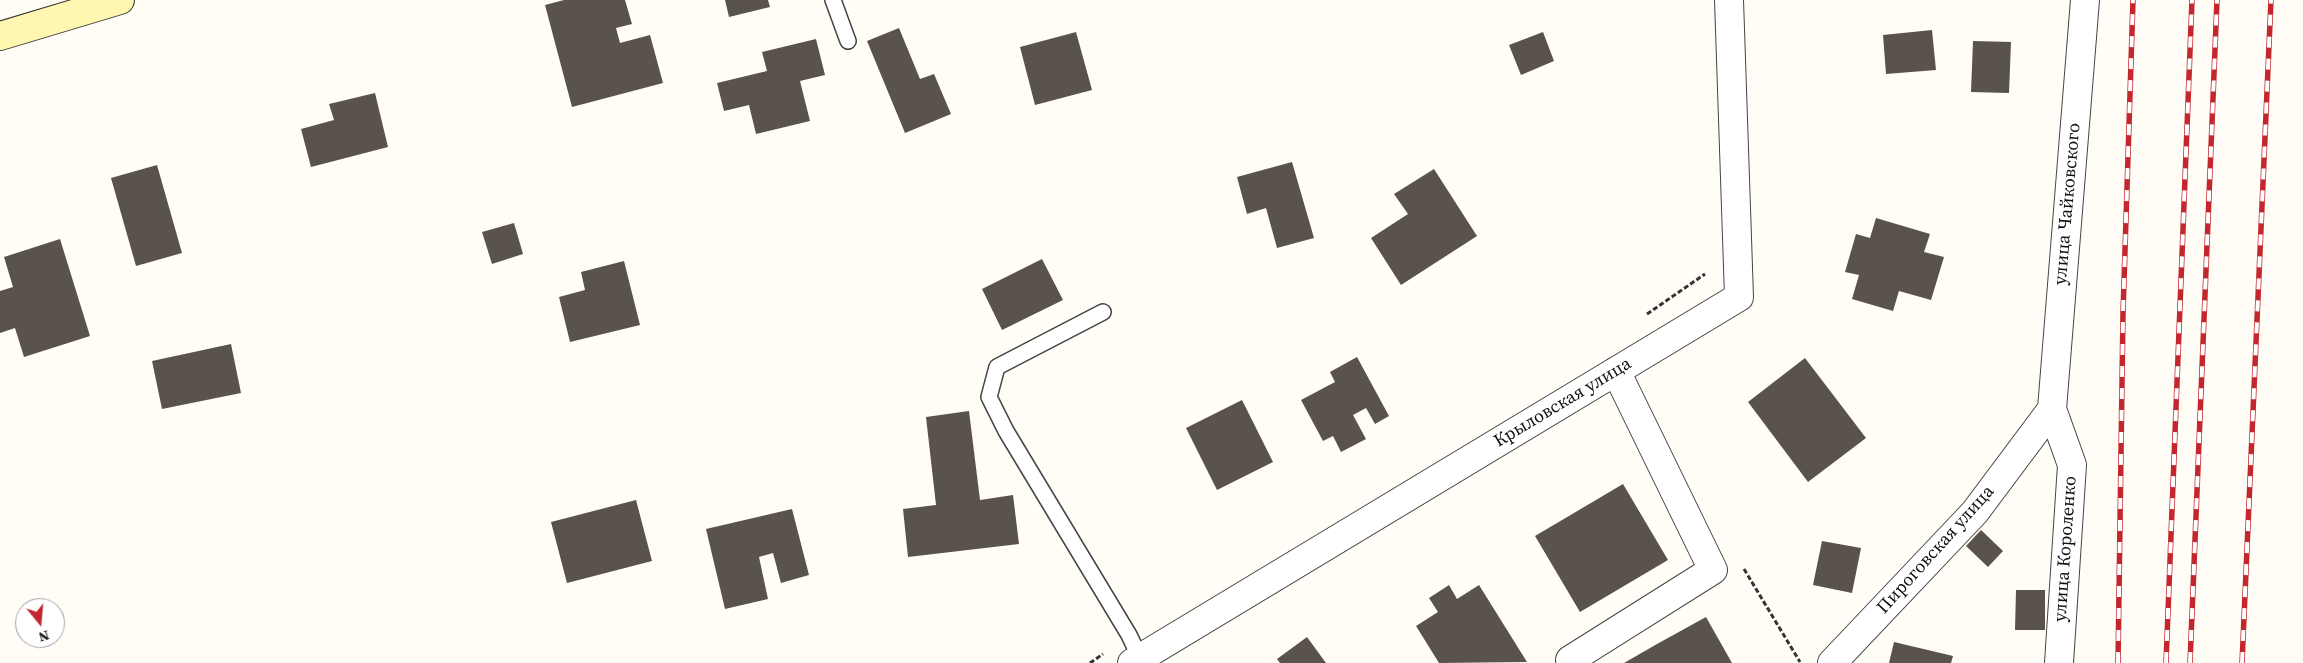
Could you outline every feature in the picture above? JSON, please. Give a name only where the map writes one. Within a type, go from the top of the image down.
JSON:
[{"type":"street","points":[[0,36],[63,8],[120,0]]},
{"type":"street","name":"Крыловская улица","points":[[1134,652],[1616,371],[1739,297],[1729,0]]},
{"type":"street","name":"улица Чайковского","points":[[2052,409],[2085,0]]},
{"type":"street","points":[[1570,660],[1714,570],[1616,371]]},
{"type":"street","name":"Пироговская улица","points":[[1832,663],[1975,512],[2052,409]]},
{"type":"street","name":"улица Короленко","points":[[2052,409],[2072,465],[2059,663]]},
{"type":"lane","points":[[833,0],[848,40]]},
{"type":"lane","points":[[1103,312],[997,366],[989,397],[1006,432],[1134,652]]},
{"type":"path","points":[[1645,315],[1705,276],[1707,267]]},
{"type":"path","points":[[1090,663],[1134,652]]},
{"type":"building","points":[[564,0],[625,0],[632,24],[616,28],[620,43],[650,35],[663,83],[572,107],[545,5]]},
{"type":"building","points":[[725,0],[768,0],[770,7],[729,17]]},
{"type":"building","points":[[899,28],[920,79],[934,74],[951,114],[905,133],[867,41]]},
{"type":"building","points":[[1932,30],[1936,70],[1886,74],[1883,35]]},
{"type":"building","points":[[1076,32],[1092,90],[1035,105],[1020,47]]},
{"type":"building","points":[[1543,32],[1554,61],[1521,75],[1509,45]]},
{"type":"building","points":[[816,39],[825,75],[800,81],[810,121],[756,134],[749,105],[724,111],[717,83],[767,71],[762,52]]},
{"type":"building","points":[[1973,41],[2011,42],[2009,93],[1971,92]]},
{"type":"building","points":[[375,93],[388,147],[311,167],[301,129],[334,120],[329,104]]},
{"type":"building","points":[[1292,162],[1314,238],[1277,248],[1266,208],[1247,214],[1237,177]]},
{"type":"building","points":[[157,165],[182,253],[136,266],[111,178]]},
{"type":"building","points":[[1434,169],[1477,236],[1401,285],[1371,238],[1408,214],[1394,194]]},
{"type":"building","points":[[1876,218],[1930,234],[1924,252],[1944,257],[1931,300],[1899,291],[1893,311],[1852,299],[1859,275],[1845,272],[1856,234],[1870,238]]},
{"type":"building","points":[[514,223],[523,254],[492,264],[482,232]]},
{"type":"building","points":[[60,239],[90,336],[24,357],[15,328],[0,333],[0,291],[13,287],[4,257]]},
{"type":"building","points":[[1042,259],[1063,300],[1002,330],[982,289]]},
{"type":"building","points":[[624,261],[640,325],[570,342],[559,297],[585,290],[581,272]]},
{"type":"building","points":[[231,344],[241,393],[162,409],[152,361]]},
{"type":"building","points":[[1357,357],[1389,416],[1375,424],[1366,408],[1353,415],[1366,439],[1341,452],[1333,436],[1323,441],[1301,400],[1335,382],[1330,372]]},
{"type":"building","points":[[1805,358],[1866,438],[1808,482],[1748,402]]},
{"type":"building","points":[[1242,400],[1273,462],[1217,490],[1186,428]]},
{"type":"building","points":[[969,411],[980,500],[1013,495],[1019,544],[908,557],[903,509],[936,505],[926,417]]},
{"type":"building","points":[[1623,484],[1668,560],[1580,612],[1535,536]]},
{"type":"building","points":[[636,500],[652,561],[567,583],[551,522]]},
{"type":"building","points":[[792,509],[809,575],[781,583],[773,553],[759,557],[768,599],[725,609],[706,529]]},
{"type":"building","points":[[1981,530],[2003,551],[1988,567],[1966,546]]},
{"type":"building","points":[[1822,541],[1861,548],[1852,593],[1813,585]]},
{"type":"building","points":[[1449,585],[1457,599],[1479,585],[1527,662],[1439,663],[1416,626],[1438,612],[1429,598]]},
{"type":"building","points":[[2016,590],[2045,590],[2045,630],[2015,630]]},
{"type":"building","points":[[1706,617],[1732,663],[1624,663],[1657,644]]},
{"type":"building","points":[[1307,637],[1326,663],[1280,663],[1277,659]]},
{"type":"building","points":[[1894,642],[1953,656],[1951,663],[1889,663]]},
{"type":"railway","points":[[2118,663],[2123,313],[2133,0]]},
{"type":"railway","points":[[2166,663],[2192,0]]},
{"type":"railway","points":[[2190,663],[2217,0]]},
{"type":"railway","points":[[2242,663],[2271,0]]}]
